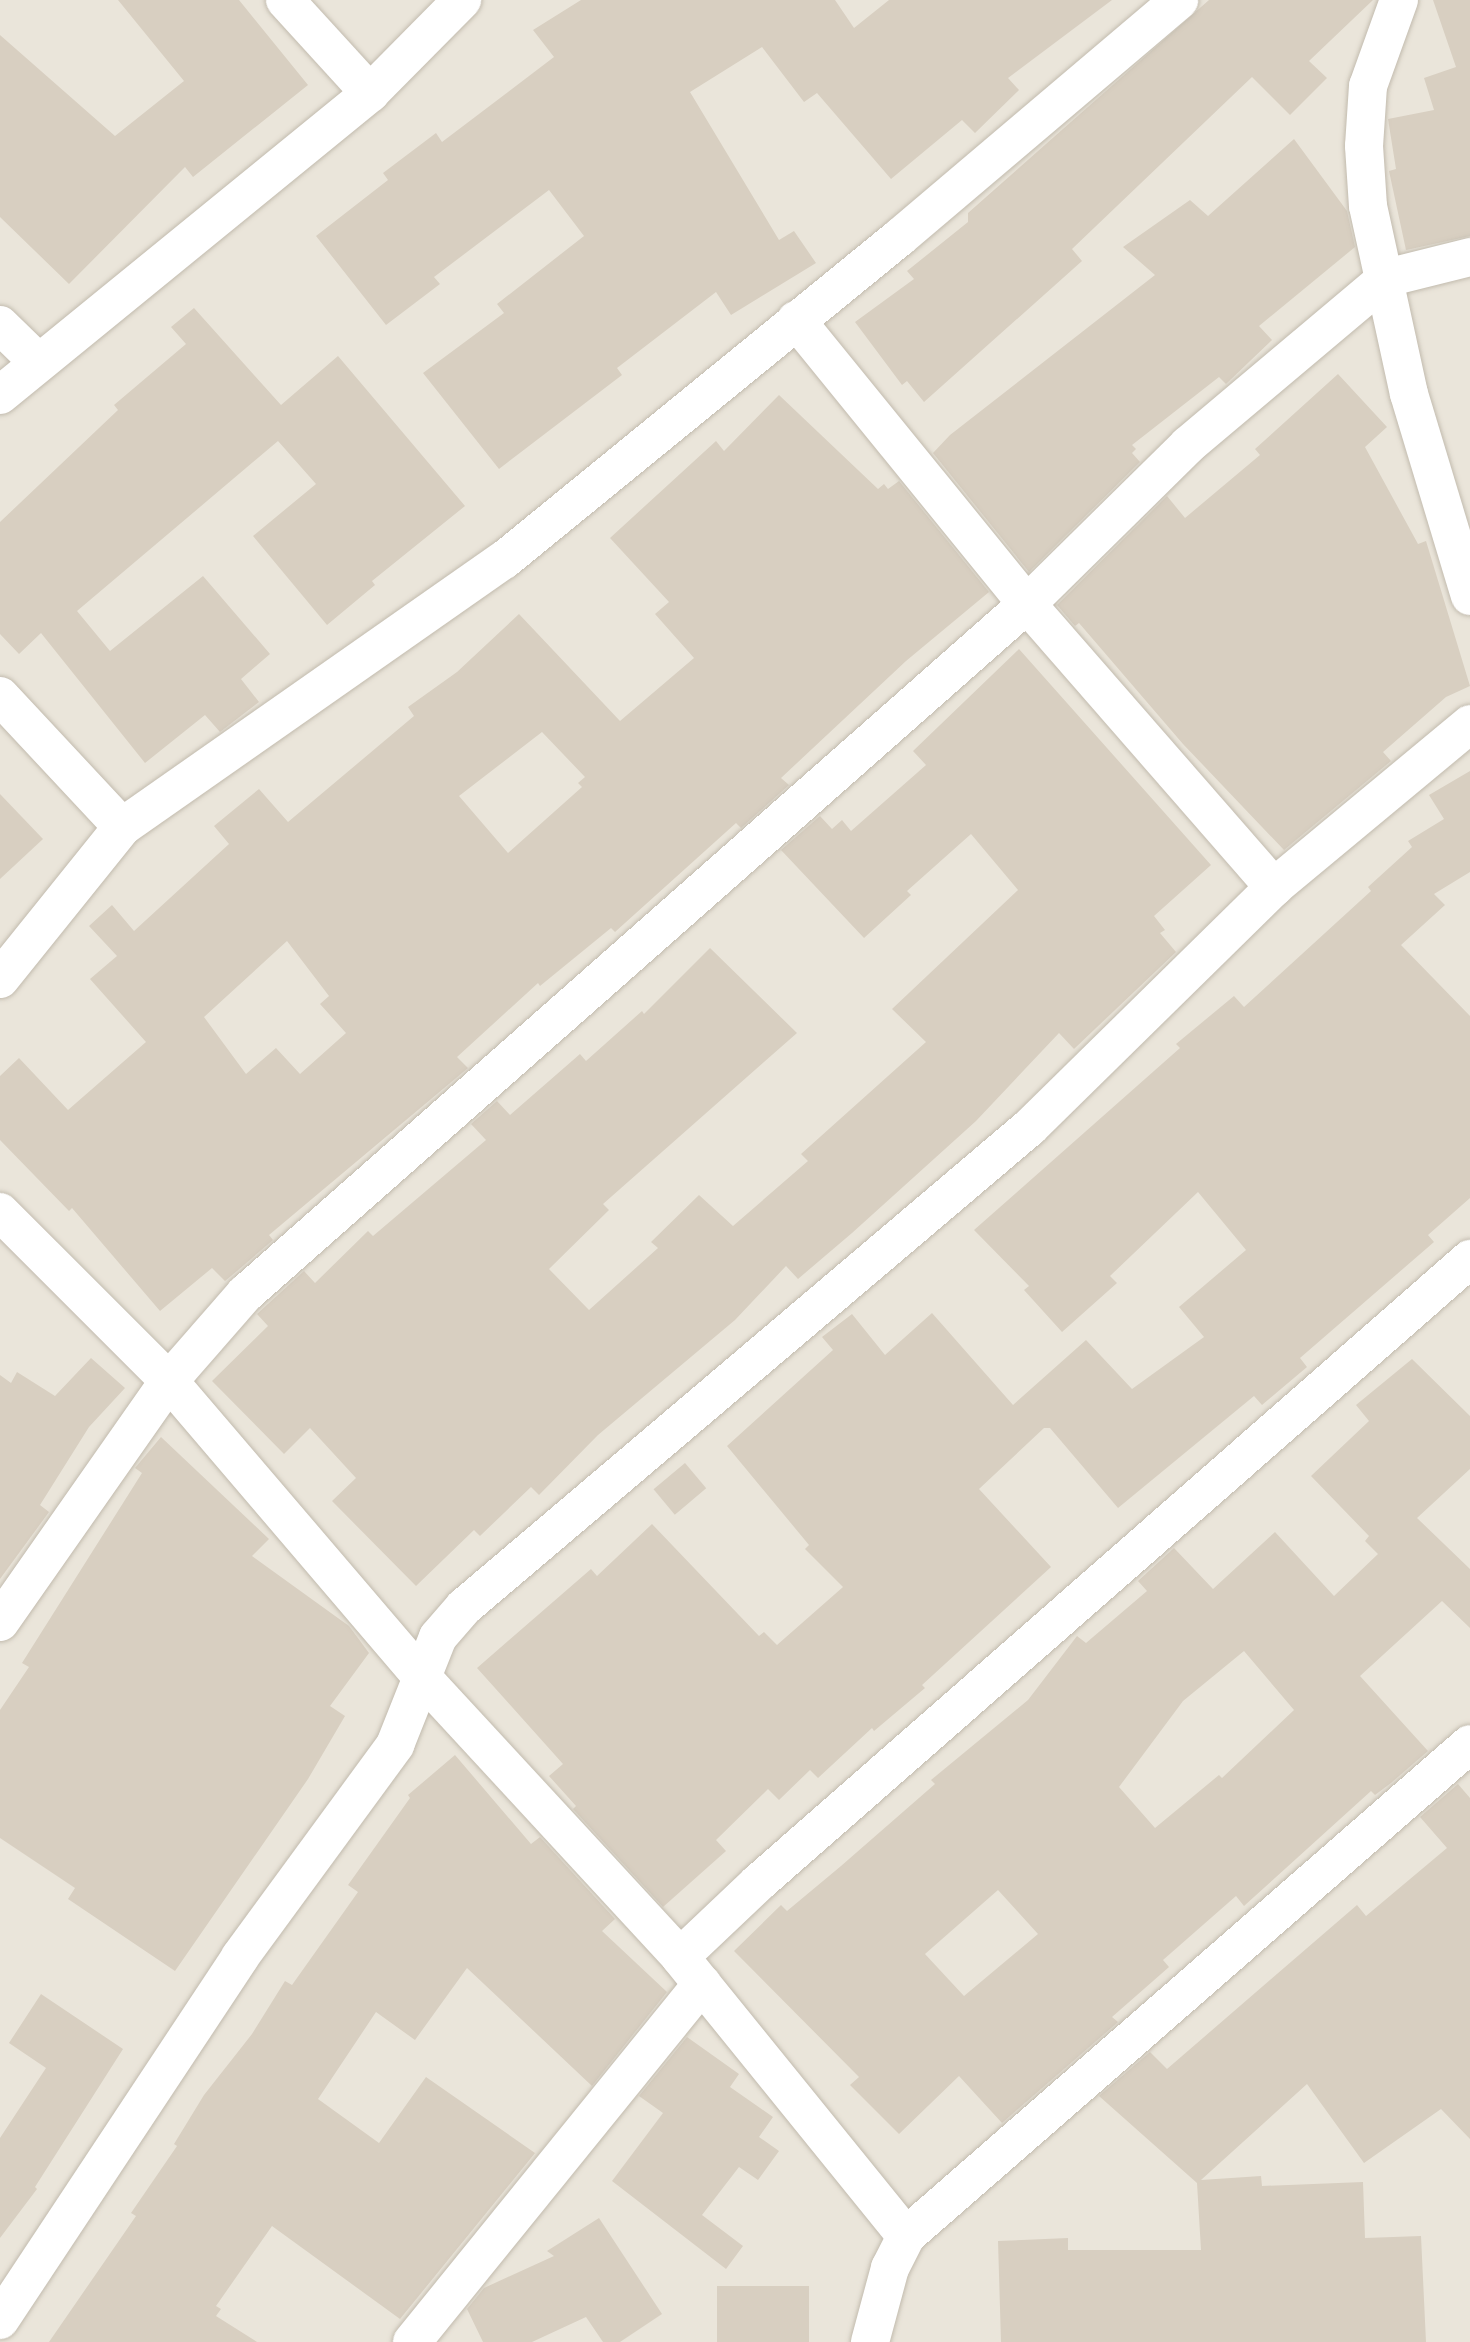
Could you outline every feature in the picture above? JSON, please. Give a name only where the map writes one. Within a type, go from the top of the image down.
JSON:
[{"type":"street","points":[[285,0],[369,93]]},
{"type":"street","points":[[0,395],[37,361],[369,93],[462,0]]},
{"type":"street","points":[[0,979],[121,827],[504,560],[1179,0]]},
{"type":"street","points":[[1399,0],[1368,86],[1364,146],[1368,206],[1386,278],[1409,394],[1470,596]]},
{"type":"street","points":[[0,1622],[169,1381],[245,1294],[1027,604],[1188,445],[1386,278],[1470,257]]},
{"type":"street","points":[[796,320],[1027,604],[1274,887]]},
{"type":"street","points":[[0,325],[37,361]]},
{"type":"street","points":[[0,696],[121,827]]},
{"type":"street","points":[[0,2320],[240,1957],[395,1745],[438,1637],[464,1607],[1030,1127],[1274,887],[1470,724]]},
{"type":"street","points":[[0,1212],[169,1381],[421,1676],[691,1971],[906,2236]]},
{"type":"street","points":[[412,2342],[758,1883],[1470,1259]]},
{"type":"street","points":[[870,2342],[890,2268],[906,2236],[1470,1744]]},
{"type":"shaded area","points":[[0,0],[1470,0],[1470,2342],[0,2342]]},
{"type":"building","points":[[118,0],[239,0],[308,85],[193,177],[185,167],[69,284],[0,217],[0,35],[115,136],[184,81]]},
{"type":"building","points":[[581,0],[835,0],[854,28],[889,0],[1112,0],[1008,78],[1019,90],[975,133],[962,120],[891,179],[817,93],[804,102],[762,47],[690,92],[779,240],[794,231],[816,263],[731,315],[716,292],[617,368],[622,375],[499,469],[423,373],[504,313],[497,304],[584,236],[549,190],[434,277],[440,284],[386,325],[316,236],[388,180],[383,173],[436,133],[442,142],[554,57],[533,30]]},
{"type":"building","points":[[1209,0],[1373,0],[1309,61],[1327,78],[1290,115],[1252,77],[1072,249],[1082,261],[924,402],[907,381],[902,385],[855,322],[914,279],[907,271],[968,222],[968,213]]},
{"type":"building","points":[[1433,0],[1470,0],[1470,236],[1406,250],[1389,171],[1396,169],[1388,119],[1434,110],[1424,78],[1456,67]]},
{"type":"building","points":[[1294,139],[1347,211],[1355,247],[1259,326],[1272,340],[1226,384],[1219,377],[1132,445],[1136,449],[1132,453],[1140,462],[1029,572],[933,453],[950,435],[1155,275],[1123,247],[1190,200],[1208,216]]},
{"type":"building","points":[[194,308],[281,405],[338,356],[465,506],[372,581],[375,585],[327,625],[253,536],[316,484],[278,441],[77,611],[110,651],[203,576],[270,654],[241,679],[259,702],[220,732],[205,715],[145,763],[41,633],[19,654],[0,634],[0,522],[118,410],[114,405],[186,344],[171,327]]},
{"type":"building","points":[[1338,374],[1387,427],[1365,447],[1418,544],[1426,541],[1470,686],[1446,697],[1383,752],[1391,761],[1284,850],[1183,744],[1079,623],[1075,626],[1057,605],[1167,496],[1185,518],[1260,455],[1255,449]]},
{"type":"building","points":[[779,395],[878,489],[884,484],[888,489],[899,481],[989,592],[906,661],[781,778],[789,785],[741,828],[736,823],[615,932],[611,928],[540,986],[538,983],[457,1057],[468,1068],[269,1235],[273,1240],[225,1281],[212,1268],[160,1311],[72,1208],[69,1211],[0,1140],[0,1076],[19,1058],[68,1110],[146,1042],[90,979],[117,956],[89,926],[112,905],[134,931],[229,844],[214,826],[259,789],[288,822],[414,716],[408,707],[457,672],[519,614],[620,721],[694,658],[655,614],[669,602],[610,538],[716,441],[724,451]],"holes":[[[542,732],[585,777],[578,783],[582,787],[508,853],[459,796]],[[287,941],[329,996],[320,1004],[346,1033],[300,1074],[276,1048],[246,1074],[204,1017]]]},
{"type":"building","points":[[1019,649],[1211,865],[1154,916],[1165,930],[1160,933],[1176,952],[1074,1049],[1059,1033],[976,1121],[852,1233],[798,1279],[786,1266],[735,1320],[598,1435],[539,1495],[531,1487],[480,1536],[474,1530],[416,1586],[332,1501],[356,1478],[310,1428],[284,1454],[212,1381],[268,1326],[257,1314],[304,1271],[315,1283],[368,1231],[373,1236],[486,1140],[471,1124],[497,1101],[510,1115],[580,1054],[586,1061],[642,1011],[644,1014],[710,948],[797,1033],[603,1204],[609,1210],[549,1269],[589,1310],[658,1248],[651,1242],[699,1195],[733,1226],[808,1161],[801,1154],[926,1042],[892,1009],[1018,890],[971,834],[907,891],[911,895],[864,938],[781,850],[820,816],[832,829],[842,820],[851,831],[926,765],[913,751]]},
{"type":"building","points":[[1470,771],[1470,872],[1434,894],[1445,905],[1401,945],[1470,1016],[1470,1198],[1428,1235],[1434,1242],[1300,1358],[1307,1367],[1262,1405],[1254,1396],[1118,1508],[1050,1428],[1044,1428],[979,1489],[1051,1567],[922,1685],[925,1688],[874,1731],[872,1728],[818,1778],[810,1770],[779,1800],[768,1789],[716,1840],[726,1851],[663,1907],[573,1809],[576,1806],[549,1776],[563,1764],[477,1668],[591,1569],[597,1576],[652,1524],[759,1636],[764,1632],[777,1645],[843,1587],[805,1549],[809,1545],[727,1446],[833,1350],[822,1337],[852,1314],[885,1355],[932,1313],[1013,1405],[1086,1340],[1132,1389],[1204,1337],[1179,1307],[1246,1250],[1198,1192],[1110,1276],[1117,1283],[1062,1332],[1024,1290],[1029,1286],[974,1230],[1180,1048],[1176,1044],[1234,996],[1244,1007],[1371,891],[1368,887],[1412,847],[1408,841],[1444,819],[1429,795]]},
{"type":"building","points":[[0,794],[43,839],[0,879]]},
{"type":"building","points":[[91,1358],[125,1388],[89,1427],[40,1505],[49,1512],[0,1579],[0,1375],[11,1383],[17,1372],[55,1396]]},
{"type":"building","points":[[1412,1359],[1470,1416],[1470,1469],[1417,1518],[1470,1569],[1470,1628],[1442,1601],[1360,1676],[1428,1751],[1375,1795],[1371,1791],[1244,1906],[1236,1896],[1163,1960],[1169,1967],[1112,2017],[1118,2022],[1002,2123],[959,2076],[899,2134],[850,2085],[859,2077],[734,1951],[781,1905],[787,1911],[841,1866],[935,1784],[931,1780],[1028,1700],[1077,1636],[1086,1643],[1147,1591],[1138,1581],[1174,1548],[1213,1589],[1275,1532],[1334,1596],[1378,1554],[1365,1541],[1369,1536],[1311,1476],[1369,1421],[1356,1405]],"holes":[[[1244,1651],[1294,1710],[1222,1778],[1219,1775],[1155,1828],[1119,1787],[1183,1701]],[[998,1890],[1038,1934],[964,1996],[925,1954]]]},
{"type":"building","points":[[161,1437],[269,1539],[252,1556],[349,1626],[369,1653],[330,1706],[345,1716],[308,1779],[175,1971],[68,1899],[75,1888],[0,1838],[0,1710],[29,1667],[22,1663],[142,1473],[135,1468]]},
{"type":"building","points":[[685,1463],[706,1488],[675,1515],[654,1489]]},
{"type":"building","points":[[455,1755],[531,1844],[540,1837],[615,1919],[602,1931],[667,1992],[592,2086],[467,1968],[415,2040],[376,2012],[318,2099],[379,2143],[426,2077],[535,2153],[400,2319],[272,2226],[216,2306],[221,2309],[216,2316],[257,2342],[49,2342],[136,2216],[131,2213],[177,2146],[174,2144],[204,2095],[252,2034],[285,1981],[292,1985],[358,1892],[348,1885],[410,1798],[408,1795]]},
{"type":"building","points":[[1458,1784],[1470,1798],[1470,2139],[1441,2109],[1364,2163],[1307,2084],[1201,2180],[1261,2176],[1262,2186],[1363,2182],[1365,2238],[1421,2236],[1426,2342],[1001,2342],[998,2241],[1068,2238],[1068,2250],[1201,2250],[1197,2183],[1099,2096],[1150,2052],[1167,2069],[1357,1905],[1366,1916],[1447,1848],[1420,1817]]},
{"type":"building","points":[[41,1994],[123,2049],[35,2187],[37,2189],[0,2238],[0,2138],[46,2068],[9,2043]]},
{"type":"building","points":[[687,2037],[739,2074],[730,2087],[773,2117],[759,2137],[779,2151],[758,2180],[739,2167],[702,2215],[743,2246],[726,2269],[612,2181],[663,2113],[639,2096]]},
{"type":"building","points":[[599,2218],[662,2314],[620,2342],[603,2342],[586,2317],[532,2342],[483,2342],[467,2309],[484,2288],[554,2256],[547,2251]]},
{"type":"building","points":[[717,2286],[809,2286],[809,2342],[717,2342]]}]
